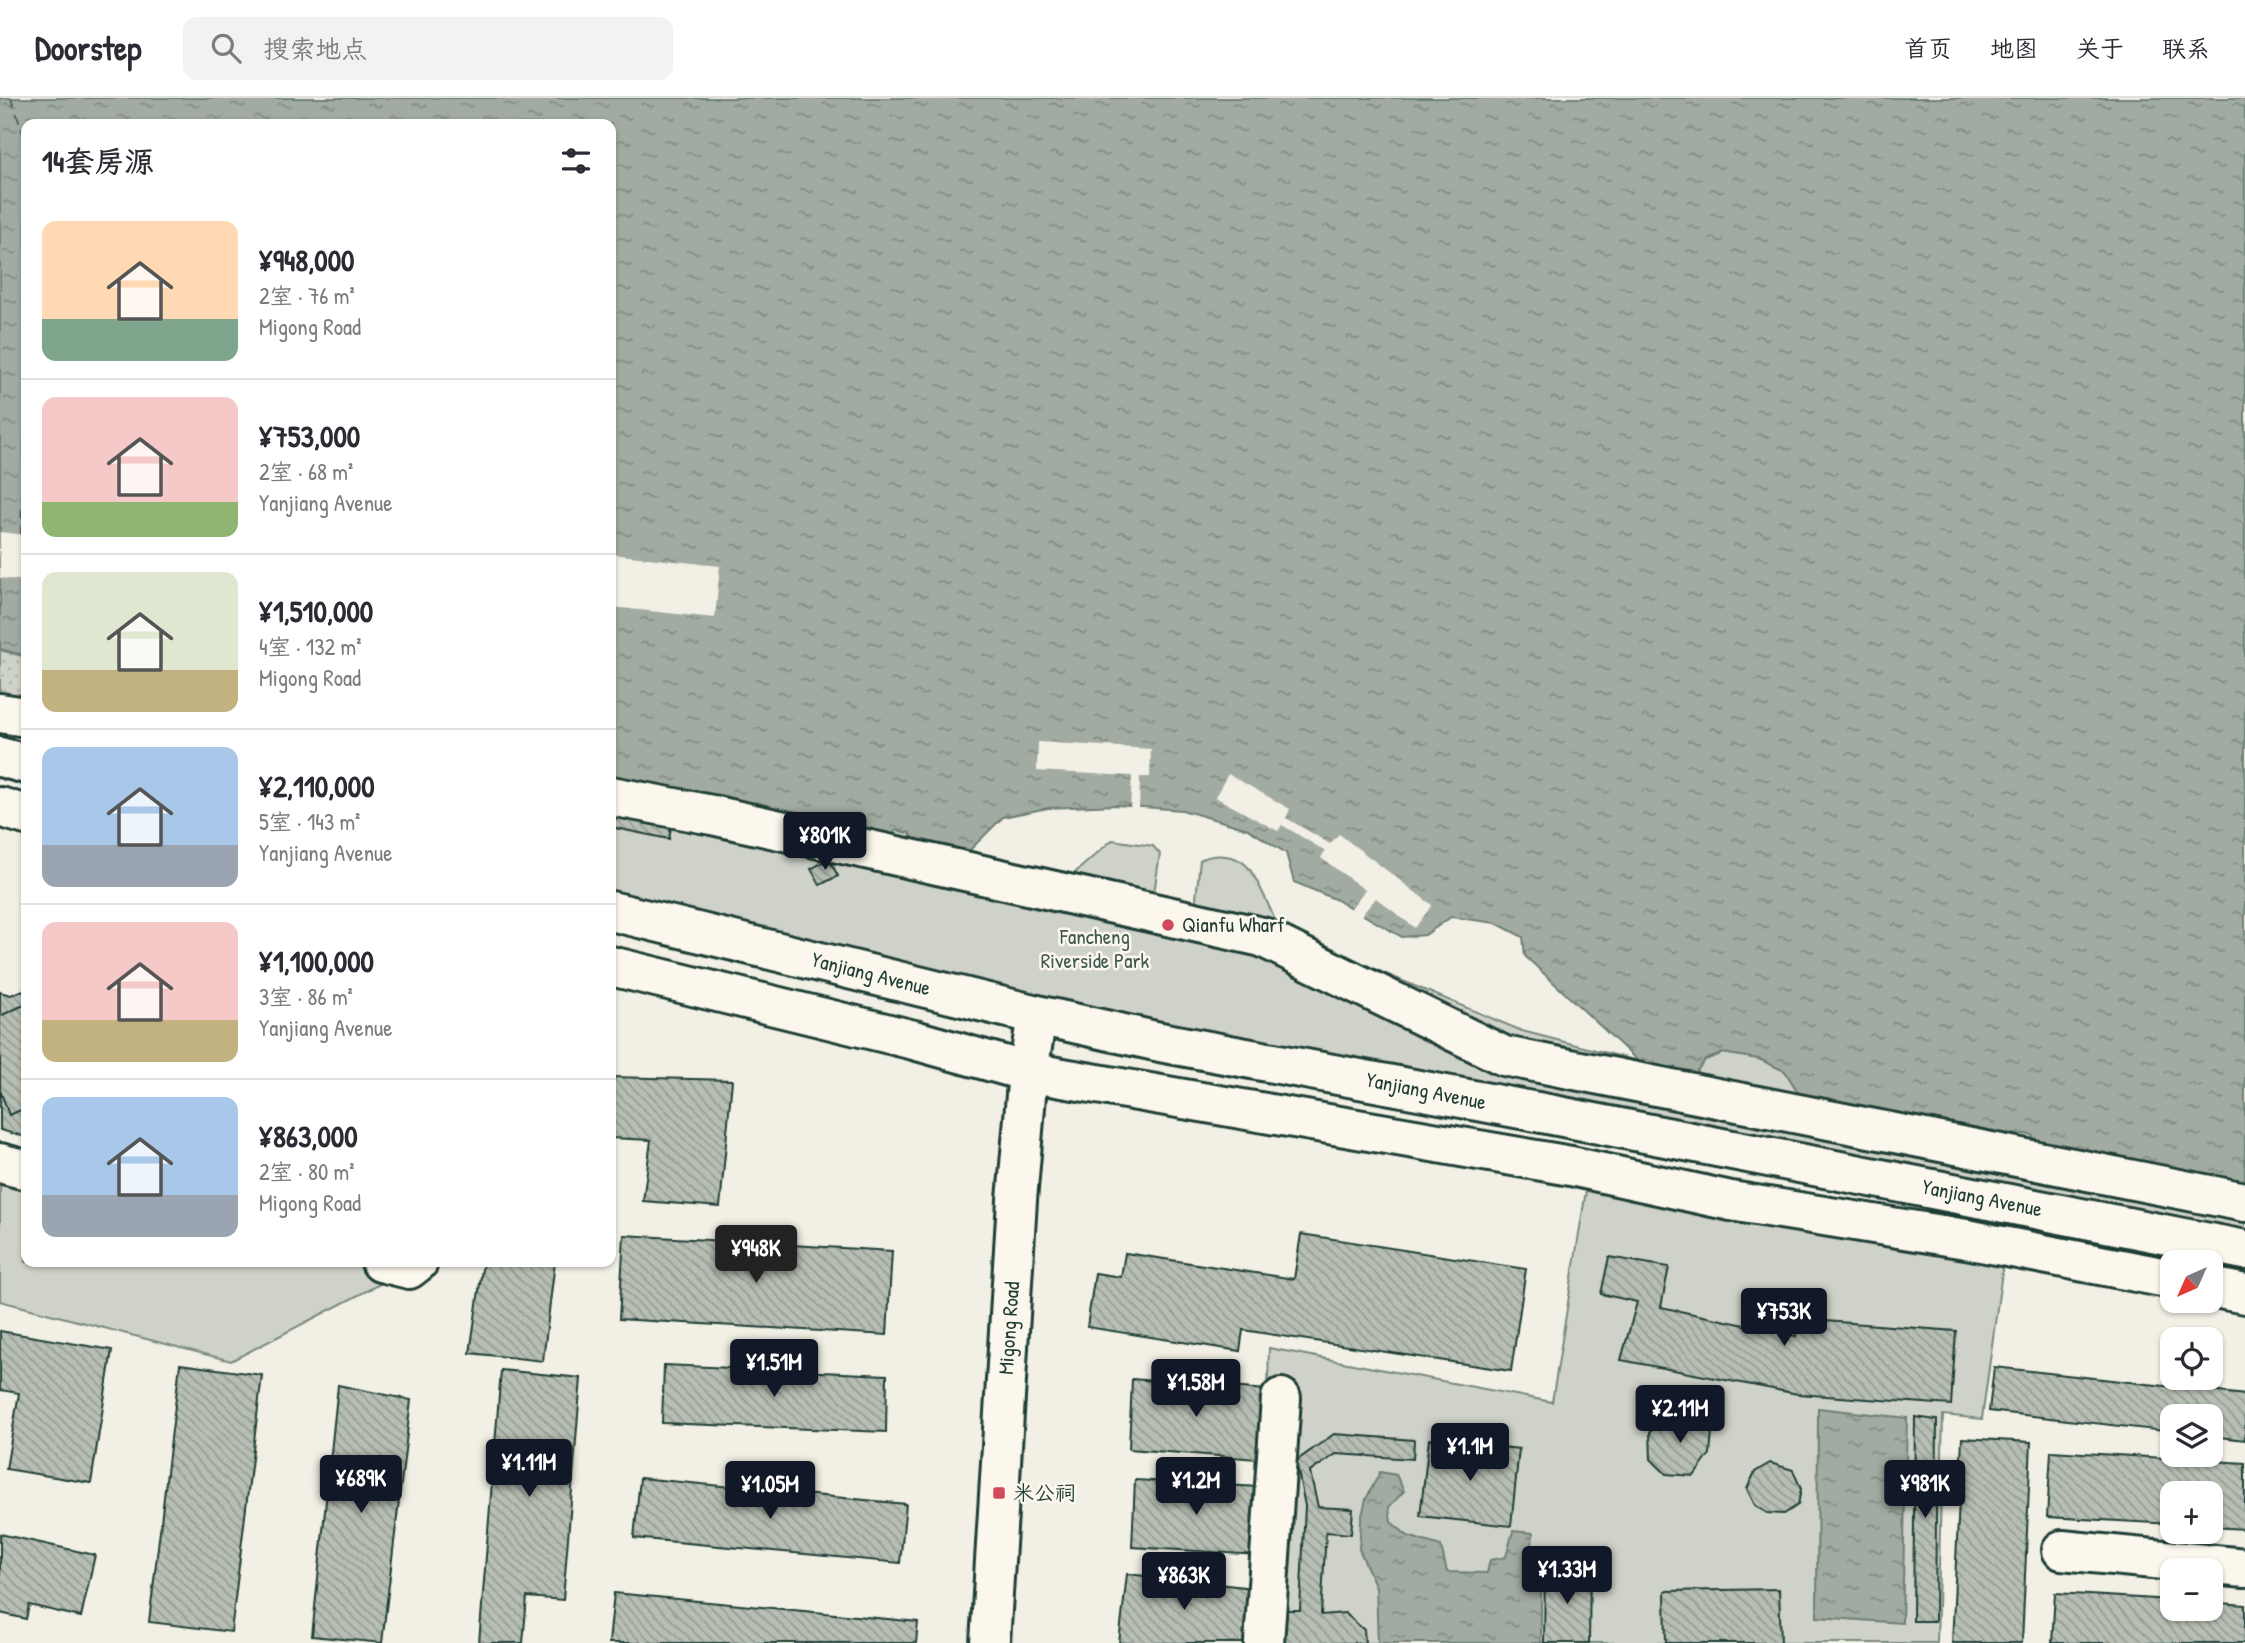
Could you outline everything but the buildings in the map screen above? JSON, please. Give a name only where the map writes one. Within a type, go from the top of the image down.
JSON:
[{"type":"main road","points":[[0,713],[21,716]]},
{"type":"main road","points":[[0,757],[21,763]]},
{"type":"main road","points":[[616,797],[712,815],[1262,937],[1504,1056],[2245,1202]]},
{"type":"main road","points":[[0,807],[21,813]]},
{"type":"main road","name":"Yanjiang Avenue","points":[[616,912],[1037,1015],[1160,1042],[1548,1114],[2245,1250]]},
{"type":"main road","name":"Yanjiang Avenue","points":[[616,967],[914,1040],[1028,1072],[1571,1166],[1731,1201],[1966,1239],[2160,1277]]},
{"type":"main road","name":"Migong Road","points":[[990,1643],[1017,1200],[1028,1072],[1037,1015]]},
{"type":"main road","points":[[0,1163],[21,1169]]},
{"type":"main road","points":[[2223,1290],[2245,1294]]},
{"type":"main road","points":[[1264,1643],[1281,1398]]},
{"type":"main road","points":[[2062,1550],[2245,1568]]},
{"type":"green space","points":[[0,650],[21,656],[21,697],[0,694]]},
{"type":"green space","name":"Fancheng Riverside Park","points":[[616,792],[819,818],[835,821],[841,833],[896,830],[910,833],[921,848],[1069,878],[1112,840],[1153,846],[1160,854],[1153,899],[1195,908],[1200,860],[1218,856],[1230,857],[1241,861],[1250,870],[1279,929],[1522,1031],[1692,1077],[1705,1060],[1723,1053],[1759,1059],[1785,1071],[1803,1100],[2032,1135],[2039,1144],[2245,1190],[2245,1250],[616,912]]},
{"type":"green space","points":[[0,1163],[21,1169],[21,1267],[409,1269],[231,1361],[0,1301]]},
{"type":"green space","points":[[1588,1178],[2004,1257],[1982,1419],[1943,1415],[1937,1643],[1261,1643],[1269,1348],[1552,1402]]},
{"type":"water","points":[[0,98],[2245,98],[2245,1190],[2039,1144],[2032,1135],[2018,1133],[2007,1139],[1803,1100],[1785,1071],[1759,1059],[1723,1053],[1705,1060],[1692,1077],[1638,1061],[1525,956],[1523,937],[1496,923],[1451,917],[1425,935],[1402,937],[1337,900],[1294,882],[1286,853],[1248,829],[1182,810],[1116,805],[1048,808],[1003,817],[963,857],[921,848],[910,833],[896,830],[886,844],[841,833],[835,821],[819,818],[809,829],[616,792],[616,119],[21,119],[21,655],[0,649]]},
{"type":"water","points":[[1818,1408],[1907,1418],[1902,1623],[1817,1617]]},
{"type":"water","points":[[1380,1472],[1396,1475],[1404,1491],[1389,1507],[1391,1522],[1408,1536],[1441,1546],[1447,1572],[1487,1573],[1490,1560],[1506,1557],[1513,1531],[1533,1533],[1530,1567],[1541,1572],[1541,1643],[1378,1643],[1376,1587],[1359,1549],[1366,1499]]},
{"type":"pier","points":[[0,532],[21,534],[21,580],[0,578]]},
{"type":"pier","points":[[616,555],[720,566],[715,618],[616,608]]},
{"type":"pier","points":[[1038,742],[1151,749],[1150,777],[1140,777],[1139,810],[1130,810],[1132,776],[1037,771]]},
{"type":"pier","name":"Qianfu Wharf","points":[[1228,774],[1290,809],[1286,818],[1330,844],[1339,834],[1432,905],[1415,928],[1376,898],[1360,917],[1349,911],[1365,890],[1321,858],[1325,851],[1282,825],[1278,831],[1215,797]]},
{"type":"ferry route","points":[[11,98],[21,127]]},
{"type":"place","name":"Qianfu Wharf","points":[[1168,925]]},
{"type":"place","name":"米公祠","points":[[999,1493]]}]
